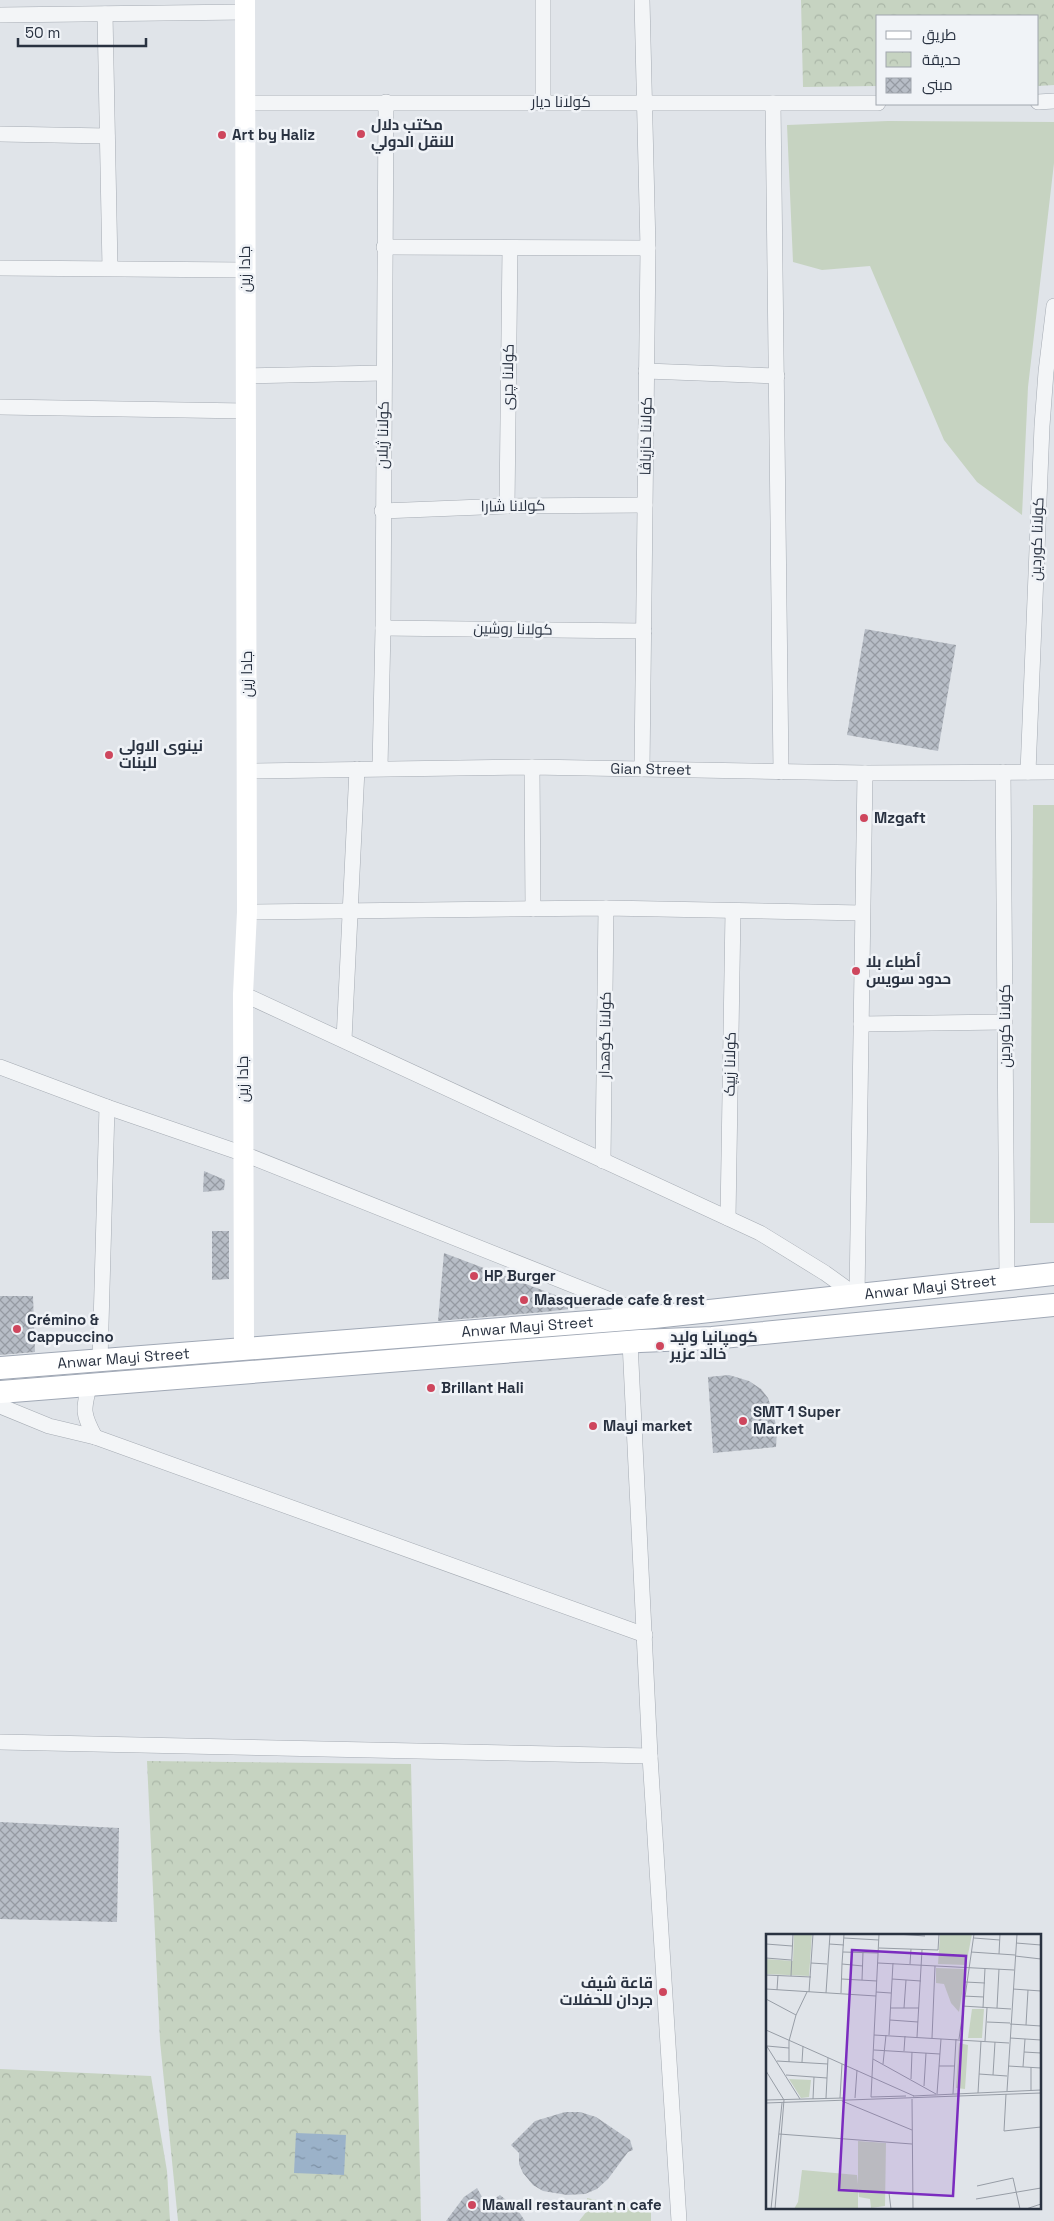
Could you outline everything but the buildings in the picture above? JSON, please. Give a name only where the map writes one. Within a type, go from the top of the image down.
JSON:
[{"type":"main road","name":"Anwar Mayi Street","points":[[0,1368],[215,1353],[244,1348],[654,1317],[1054,1274]]},
{"type":"main road","name":"Anwar Mayi Street","points":[[0,1392],[90,1383],[399,1362],[630,1342],[712,1338],[1054,1305]]},
{"type":"main road","points":[[396,1337],[399,1362]]},
{"type":"street","points":[[542,0],[543,102]]},
{"type":"street","name":"کولانا خازیاڤا","points":[[642,0],[648,248],[642,769]]},
{"type":"street","points":[[0,16],[105,14],[245,6]]},
{"type":"street","name":"جادا زین","points":[[244,1348],[243,994],[248,912],[245,6]]},
{"type":"street","points":[[105,14],[110,268]]},
{"type":"street","points":[[1039,102],[1054,101]]},
{"type":"street","name":"کولانا ژیلان","points":[[380,768],[383,628],[382,511],[386,102]]},
{"type":"street","name":"کولانا دیار","points":[[245,103],[876,103]]},
{"type":"street","points":[[773,103],[781,772]]},
{"type":"street","points":[[0,134],[107,136]]},
{"type":"street","points":[[384,247],[648,248]]},
{"type":"street","name":"کولانا چری","points":[[507,506],[510,248]]},
{"type":"street","points":[[0,268],[245,270]]},
{"type":"street","name":"کولانا کوردین","points":[[1028,772],[1047,468],[1054,306]]},
{"type":"street","points":[[646,371],[777,376]]},
{"type":"street","points":[[246,376],[383,373]]},
{"type":"street","points":[[0,406],[246,412]]},
{"type":"street","name":"کولانا شارا","points":[[382,511],[507,506],[645,505]]},
{"type":"street","name":"کولانا روشین","points":[[383,628],[644,631]]},
{"type":"street","points":[[532,767],[533,909]]},
{"type":"street","name":"Gian Street","points":[[247,771],[532,767],[865,773],[1054,772]]},
{"type":"street","points":[[344,1040],[357,769]]},
{"type":"street","name":"کولانا کوردین","points":[[1003,772],[1007,1280]]},
{"type":"street","points":[[857,1296],[865,773]]},
{"type":"street","points":[[248,912],[606,908],[862,913]]},
{"type":"street","name":"کولانا گوهدار","points":[[603,1161],[606,908]]},
{"type":"street","name":"کولانا زیپک","points":[[728,1218],[733,911]]},
{"type":"street","points":[[243,994],[728,1218],[794,1253],[857,1296]]},
{"type":"street","points":[[861,1024],[1004,1022]]},
{"type":"street","points":[[0,1067],[107,1107],[244,1154],[654,1317]]},
{"type":"street","points":[[100,1361],[107,1107]]},
{"type":"street","points":[[630,1342],[650,1756],[679,2221]]},
{"type":"street","points":[[90,1383],[83,1408],[86,1421],[95,1437]]},
{"type":"street","points":[[0,1406],[49,1426],[95,1437],[645,1635]]},
{"type":"street","points":[[0,1742],[650,1756]]},
{"type":"green space","points":[[801,0],[1054,0],[1054,85],[1039,86],[1039,15],[876,15],[876,86],[803,87]]},
{"type":"green space","points":[[888,121],[1054,122],[1054,163],[1028,387],[1022,515],[977,482],[944,440],[870,266],[822,270],[793,262],[787,125]]},
{"type":"green space","points":[[1033,805],[1054,805],[1054,1223],[1030,1223]]},
{"type":"green space","points":[[147,1761],[411,1764],[421,2221],[178,2221],[160,2041]]},
{"type":"green space","points":[[0,2069],[151,2076],[167,2171],[170,2221],[0,2221]]},
{"type":"green space","points":[[587,2198],[651,2212],[651,2221],[579,2221],[587,2211]]},
{"type":"water","points":[[296,2133],[346,2135],[344,2175],[294,2173]]},
{"type":"place","name":"مكتب دلال للنقل الدولي","points":[[361,134]]},
{"type":"place","name":"Art by Haliz","points":[[222,135]]},
{"type":"place","name":"نينوى الاولى للبنات","points":[[109,755]]},
{"type":"place","name":"Mzgaft","points":[[864,818]]},
{"type":"place","name":"أطباء بلا حدود سويس","points":[[856,971]]},
{"type":"place","name":"HP Burger","points":[[474,1276]]},
{"type":"place","name":"Masquerade cafe & rest","points":[[524,1300]]},
{"type":"place","name":"Crémino & Cappuccino","points":[[17,1329]]},
{"type":"place","name":"كومپانيا وليد خالد عزير","points":[[660,1346]]},
{"type":"place","name":"Brillant Hali","points":[[431,1388]]},
{"type":"place","name":"SMT 1 Super Market","points":[[743,1421]]},
{"type":"place","name":"Mayi market","points":[[593,1426]]},
{"type":"place","name":"قاعة شيف جردان للحفلات","points":[[663,1992]]},
{"type":"place","name":"Mawall restaurant n cafe","points":[[472,2205]]}]
